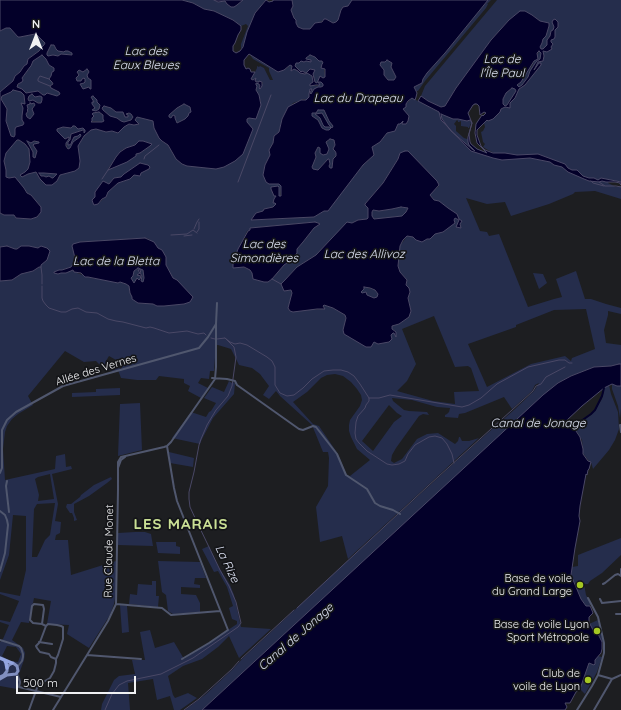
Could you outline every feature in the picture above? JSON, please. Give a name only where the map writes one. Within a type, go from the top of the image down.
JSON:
[{"type":"highway","points":[[0,658],[12,664]]},
{"type":"highway","points":[[0,658],[6,662],[7,669]]},
{"type":"main road","points":[[15,664],[18,666],[17,675],[10,675],[0,678],[4,675],[9,665],[15,664]]},
{"type":"main road","points":[[7,669],[10,675]]},
{"type":"street","name":"Allée des Vernes","points":[[0,473],[2,468],[2,430],[7,420],[16,412],[63,386],[199,348],[202,346],[216,324],[217,303]]},
{"type":"street","points":[[182,659],[209,644],[228,630],[175,494],[167,446],[215,379],[216,324]]},
{"type":"street","points":[[212,378],[234,381],[301,430],[313,426],[316,427],[337,454],[346,475],[367,490],[375,503],[399,514]]},
{"type":"street","points":[[620,425],[621,432]]},
{"type":"street","name":"Rue Claude Monet","points":[[53,710],[108,621],[116,604],[118,471],[121,460],[128,455],[167,446]]},
{"type":"street","points":[[7,481],[6,486],[9,512]]},
{"type":"street","points":[[0,511],[5,515],[8,525],[5,553],[0,571]]},
{"type":"street","points":[[603,584],[615,575],[618,574],[621,576],[621,569]]},
{"type":"street","points":[[577,710],[598,675],[604,653],[604,643],[598,617],[588,598]]},
{"type":"street","points":[[600,599],[602,603],[621,601]]},
{"type":"street","points":[[29,710],[40,684],[50,678],[54,671],[56,659],[63,639],[63,627],[48,624],[46,626],[33,623],[30,620],[32,606],[34,604],[43,605],[44,609],[42,624]]},
{"type":"street","points":[[116,604],[162,608],[171,615],[220,611]]},
{"type":"street","points":[[616,614],[621,614]]},
{"type":"street","points":[[46,626],[36,646],[39,651],[49,654],[51,657],[56,659]]},
{"type":"street","points":[[0,640],[21,648],[23,651],[23,657],[18,666]]},
{"type":"street","points":[[39,642],[52,644]]},
{"type":"street","points":[[87,655],[141,659]]},
{"type":"street","points":[[17,675],[20,682],[19,687],[61,697]]},
{"type":"street","points":[[598,675],[612,679]]},
{"type":"street","points":[[594,710],[612,679],[621,675]]},
{"type":"street","points":[[594,710],[599,710]]},
{"type":"shaded area","points":[[182,0],[225,1],[231,7],[237,5],[243,0],[266,0],[255,13],[241,48],[241,44],[248,26],[246,24],[241,26],[233,20],[214,11],[204,9],[193,3]]},
{"type":"shaded area","points":[[292,0],[352,0],[348,6],[343,7],[336,22],[333,23],[326,19],[314,25],[310,29],[303,29],[298,27],[296,24],[296,20],[291,10],[293,6]]},
{"type":"shaded area","points":[[488,0],[491,0],[487,4],[486,8],[418,91],[416,91],[414,87],[422,83],[427,73]]},
{"type":"shaded area","points":[[497,0],[621,0],[621,182],[610,180],[608,183],[616,187],[621,186],[621,199],[595,191],[575,192],[549,204],[511,216],[505,202],[487,204],[466,198],[480,231],[487,232],[489,236],[499,234],[528,307],[562,297],[556,279],[576,271],[585,299],[591,299],[621,308],[621,314],[608,311],[604,330],[606,343],[621,345],[621,364],[594,367],[558,383],[202,710],[185,710],[205,695],[370,540],[515,409],[534,391],[539,383],[535,385],[532,391],[512,409],[504,397],[459,414],[458,418],[445,417],[450,408],[437,407],[412,400],[392,398],[393,401],[404,410],[427,412],[429,415],[423,414],[419,416],[392,455],[391,461],[394,463],[402,459],[417,439],[427,434],[438,433],[455,444],[459,437],[462,441],[469,441],[479,438],[348,559],[342,536],[320,542],[316,507],[328,486],[328,452],[323,452],[312,425],[276,391],[269,399],[263,395],[269,386],[260,374],[252,368],[239,365],[231,349],[216,345],[214,371],[210,371],[209,379],[201,378],[198,383],[208,388],[201,398],[188,391],[190,386],[184,383],[184,379],[159,376],[156,380],[121,378],[118,370],[113,371],[96,361],[84,362],[65,351],[28,396],[33,405],[18,414],[7,426],[3,449],[5,480],[55,469],[56,456],[65,454],[66,467],[71,466],[72,469],[52,474],[58,504],[55,521],[61,522],[60,533],[56,535],[55,540],[68,540],[71,575],[116,561],[116,594],[110,615],[89,648],[67,634],[69,625],[47,624],[51,601],[34,598],[29,623],[21,622],[12,640],[23,648],[25,653],[19,674],[21,681],[20,687],[17,689],[0,686],[0,642],[3,639],[9,625],[0,622],[0,620],[10,622],[19,601],[0,594],[0,592],[20,596],[26,570],[26,516],[13,515],[9,555],[0,580],[0,281],[12,280],[21,274],[33,271],[39,267],[46,248],[29,246],[15,249],[7,246],[0,247],[0,213],[4,215],[14,215],[16,218],[31,219],[37,217],[41,210],[41,207],[24,188],[12,177],[6,177],[4,161],[6,153],[15,141],[19,140],[29,149],[30,162],[28,169],[21,175],[22,177],[36,172],[40,179],[57,181],[60,175],[75,171],[80,161],[78,146],[84,136],[91,130],[96,129],[118,133],[129,124],[139,124],[135,120],[137,117],[153,121],[162,141],[168,145],[176,159],[182,164],[187,166],[210,168],[249,126],[247,119],[261,102],[256,89],[256,83],[260,86],[263,83],[254,81],[255,79],[251,79],[257,66],[264,68],[270,80],[273,80],[269,68],[253,59],[250,55],[278,72],[292,65],[291,71],[294,69],[300,73],[307,73],[312,76],[313,82],[311,86],[318,86],[318,82],[323,84],[323,86],[310,94],[312,89],[306,100],[304,99],[293,103],[290,107],[288,107],[282,119],[279,132],[274,136],[273,143],[269,150],[270,155],[265,165],[269,184],[280,184],[281,186],[280,197],[279,187],[277,186],[276,196],[273,203],[276,204],[273,207],[256,213],[252,220],[314,217],[324,211],[363,165],[374,155],[371,147],[380,142],[387,133],[398,124],[403,121],[402,124],[406,124],[408,121],[403,109],[412,98],[453,119],[470,120],[471,123],[468,128],[461,126],[461,121],[458,122],[457,120],[454,124],[456,126],[456,131],[464,138],[468,138],[471,144],[477,149],[488,153],[494,153],[483,147],[485,144],[483,142],[481,132],[485,127],[484,123],[487,119],[515,98],[519,89],[525,85],[538,68],[537,66],[534,70],[538,62],[543,61],[543,51],[551,47],[551,39],[555,34],[554,27],[547,40],[547,46],[541,49],[541,44],[546,36],[549,26],[532,15],[509,20],[491,40],[456,88],[445,106],[441,107],[421,96],[425,86]],"holes":[[[143,141],[151,144],[140,153],[108,169],[116,157],[126,148]],[[400,153],[421,164],[439,186],[430,194],[434,200],[439,201],[459,219],[461,227],[459,220],[455,218],[443,232],[435,234],[430,239],[416,240],[413,237],[407,236],[400,246],[398,266],[400,272],[407,280],[406,286],[410,292],[408,298],[411,311],[409,317],[399,324],[392,326],[392,329],[395,331],[394,333],[373,342],[343,330],[346,318],[345,315],[333,308],[324,305],[324,309],[290,311],[288,308],[292,293],[291,290],[285,291],[284,281],[297,267],[316,255],[336,234],[358,220],[367,219],[368,208],[365,204],[383,183],[398,159]],[[148,165],[149,169],[134,175],[130,179],[118,183],[98,204],[92,201],[114,178],[121,177],[124,174]],[[315,222],[320,224],[314,228],[297,249],[297,253],[272,279],[252,277],[250,270],[233,263],[247,231],[250,230],[250,228]],[[149,239],[166,257],[166,265],[184,304],[157,306],[153,304],[138,303],[130,293],[129,286],[126,284],[91,278],[72,270],[61,273],[64,269],[78,263],[73,249],[80,242]],[[586,309],[595,349],[572,358],[571,361],[565,356],[531,364],[487,387],[468,344],[516,327],[516,325],[554,310]],[[434,316],[455,367],[468,366],[471,368],[479,391],[454,392],[455,404],[433,401],[397,391],[407,381],[416,364],[402,329]],[[109,356],[123,364],[121,369],[106,361]],[[335,374],[343,376],[351,382],[361,395],[362,400],[360,406],[350,420],[349,431],[357,449],[370,460],[350,476],[347,475],[338,454],[319,426],[313,424],[293,402],[307,392],[321,378],[327,375]],[[389,405],[402,416],[394,422],[373,451],[362,441]],[[50,474],[54,499],[38,501],[39,495],[35,479]],[[55,503],[50,535],[45,540],[37,557],[32,557],[34,509],[37,504]],[[7,646],[16,647],[21,654],[18,662],[10,661],[2,656]]]},
{"type":"shaded area","points":[[10,28],[20,37],[35,34],[45,42],[39,51],[28,59],[27,65],[24,66],[15,76],[13,81],[0,92],[0,31]]},
{"type":"shaded area","points":[[51,45],[54,45],[56,49],[69,51],[72,55],[67,54],[48,56],[47,53]]},
{"type":"shaded area","points":[[539,51],[541,53],[540,59],[536,62],[522,85],[519,87],[517,86],[532,66]]},
{"type":"shaded area","points":[[42,54],[54,68],[55,71],[49,79],[55,90],[59,91],[60,94],[57,96],[47,93],[43,95],[38,91],[26,93],[17,87],[33,61]]},
{"type":"shaded area","points":[[310,55],[323,63],[325,77],[317,83],[315,82],[313,74],[309,71],[305,73],[301,72],[295,66],[296,63],[306,59]]},
{"type":"shaded area","points":[[387,60],[392,63],[391,67],[396,77],[394,80],[388,80],[380,65],[381,62]]},
{"type":"shaded area","points":[[87,69],[91,80],[91,89],[83,89],[80,84],[82,83],[81,81],[77,81],[76,78],[79,75],[77,72],[79,70],[83,72]]},
{"type":"shaded area","points":[[512,88],[516,91],[505,106],[503,104],[503,99],[506,93]]},
{"type":"shaded area","points":[[13,90],[21,92],[24,95],[25,104],[22,116],[24,123],[15,129],[14,137],[11,136],[6,121],[7,109],[1,99],[2,96]]},
{"type":"shaded area","points":[[32,94],[40,95],[42,97],[41,103],[30,101],[28,99]]},
{"type":"shaded area","points":[[92,95],[100,105],[99,109],[96,111],[92,110],[92,102],[94,102],[91,97]]},
{"type":"shaded area","points":[[34,103],[35,105],[32,109],[34,114],[30,120],[26,114],[28,111],[27,105]]},
{"type":"shaded area","points":[[185,104],[191,109],[191,113],[185,119],[177,123],[173,115],[172,118],[169,117],[169,115],[177,108]]},
{"type":"shaded area","points":[[104,106],[111,108],[116,112],[123,112],[126,115],[131,114],[133,117],[132,120],[124,122],[117,118],[110,117],[103,110],[102,108]]},
{"type":"shaded area","points":[[318,110],[324,110],[329,121],[334,126],[329,130],[322,128],[318,120],[312,116],[312,113]]},
{"type":"shaded area","points":[[99,112],[103,115],[104,121],[90,121],[93,113]]},
{"type":"shaded area","points":[[73,126],[83,128],[85,132],[84,133],[83,130],[71,134],[70,140],[72,141],[74,137],[80,134],[81,135],[68,149],[66,143],[69,137],[65,139],[57,131],[57,129],[63,127],[71,128]]},
{"type":"shaded area","points":[[330,139],[334,140],[335,145],[333,149],[336,153],[333,159],[332,168],[329,166],[330,164],[328,159],[318,170],[313,169],[312,167],[316,157],[315,153],[318,147],[320,148]]},
{"type":"shaded area","points":[[27,141],[39,142],[33,145],[37,151],[35,158],[33,157],[33,152]]},
{"type":"shaded area","points":[[39,173],[57,174],[52,178],[41,176]]},
{"type":"shaded area","points":[[401,207],[408,208],[402,216],[374,219],[372,216],[373,210],[379,211]]},
{"type":"shaded area","points":[[138,268],[143,270],[143,282],[141,281],[142,276],[140,273],[141,271],[138,275],[141,276],[140,280],[134,283],[131,279],[134,271]]},
{"type":"shaded area","points":[[533,273],[543,274],[547,283],[539,289]]},
{"type":"shaded area","points":[[364,287],[375,290],[378,294],[377,298],[362,293],[361,292]]},
{"type":"shaded area","points":[[229,381],[235,383],[234,394],[213,418],[200,444],[172,438],[191,412],[206,417],[216,403],[204,398],[212,387],[224,392]]},
{"type":"shaded area","points":[[612,384],[621,386],[620,418],[618,406],[612,389]]},
{"type":"shaded area","points":[[609,385],[618,412],[619,429],[609,450],[593,469],[591,462],[583,453],[582,440],[574,427],[591,415],[602,399],[604,388]]},
{"type":"shaded area","points":[[120,388],[120,395],[72,397],[72,393],[96,392],[96,389]]},
{"type":"shaded area","points":[[140,403],[142,450],[118,456],[120,404]]},
{"type":"shaded area","points":[[169,452],[194,458],[193,467],[170,463]]},
{"type":"shaded area","points":[[111,477],[112,479],[107,483],[89,496],[74,504],[74,512],[77,520],[74,521],[72,513],[70,513],[66,507],[67,504],[71,504],[94,485]]},
{"type":"shaded area","points":[[145,532],[151,534],[153,546],[118,545],[118,533]]},
{"type":"shaded area","points":[[621,538],[621,555],[588,584],[584,584],[586,595],[591,604],[586,606],[581,599],[571,575],[572,567],[578,566],[578,555]]},
{"type":"shaded area","points":[[156,542],[176,542],[176,546],[180,547],[180,554],[158,553]]},
{"type":"shaded area","points":[[209,546],[234,595],[241,627],[271,629],[239,658],[229,636],[218,647],[202,659],[183,666],[168,676],[175,698],[188,693],[197,698],[180,710],[174,710],[170,696],[157,700],[153,679],[128,683],[130,710],[101,710],[102,704],[114,680],[119,676],[135,674],[132,660],[145,660],[140,632],[150,630],[155,648],[174,642],[184,659],[237,624],[237,621],[232,619],[229,608],[233,606],[227,587],[218,571],[214,572],[202,549]]},
{"type":"shaded area","points":[[158,561],[200,562],[206,578],[195,578],[194,584],[200,585],[200,588],[181,587],[181,594],[196,595],[200,603],[200,612],[173,614],[168,611],[166,595],[162,592]]},
{"type":"shaded area","points":[[152,581],[156,581],[156,596],[159,596],[158,607],[129,604],[130,594],[137,595],[138,584],[152,585]]},
{"type":"shaded area","points":[[120,605],[127,606],[129,632],[122,633]]},
{"type":"shaded area","name":"Base de voile Lyon Sport Métropole","points":[[598,620],[603,642],[589,624]]},
{"type":"shaded area","name":"Club de voile de Lyon","points":[[598,656],[602,657],[597,672],[585,694],[580,689],[589,663],[592,664]]},
{"type":"water","points":[[0,0],[182,0],[193,3],[204,9],[214,11],[233,20],[241,26],[241,30],[233,46],[233,51],[236,53],[243,47],[247,32],[255,13],[266,0],[269,2],[273,0],[292,0],[293,6],[291,10],[298,27],[310,29],[315,23],[322,22],[324,19],[333,23],[336,22],[343,7],[348,6],[352,0],[488,0],[427,73],[422,83],[414,87],[417,93],[415,100],[412,98],[408,101],[406,107],[403,109],[409,116],[406,124],[402,124],[403,121],[398,124],[395,131],[387,133],[380,142],[372,147],[374,155],[363,165],[328,211],[324,211],[314,217],[251,220],[256,213],[273,207],[276,204],[273,203],[276,196],[274,196],[271,187],[278,186],[279,196],[281,196],[281,186],[279,184],[269,184],[266,182],[263,175],[265,165],[270,155],[269,150],[273,143],[274,136],[279,132],[282,119],[288,107],[301,100],[306,100],[309,97],[310,89],[312,89],[311,94],[314,89],[323,86],[323,84],[318,82],[320,85],[310,86],[313,82],[312,76],[307,73],[305,74],[300,73],[294,69],[291,71],[292,66],[290,65],[284,70],[278,72],[249,54],[244,60],[244,65],[246,69],[248,68],[251,72],[255,72],[251,79],[253,80],[256,78],[255,81],[262,82],[260,89],[259,84],[256,83],[256,90],[259,95],[261,105],[256,119],[247,119],[247,122],[253,129],[243,154],[235,161],[224,167],[216,169],[187,166],[182,164],[176,159],[168,145],[159,138],[154,128],[153,121],[137,117],[135,120],[139,124],[129,124],[118,133],[96,129],[91,130],[84,136],[78,146],[80,161],[79,168],[75,171],[60,175],[57,181],[52,185],[46,185],[36,172],[22,177],[20,175],[28,169],[30,162],[29,149],[25,144],[17,140],[6,153],[4,161],[6,177],[15,177],[27,193],[31,195],[41,207],[41,212],[37,217],[31,219],[16,218],[14,215],[4,215],[0,213],[0,92],[13,81],[15,76],[27,64],[28,59],[39,51],[45,43],[35,34],[18,37],[10,28],[0,31]],"holes":[[[51,45],[54,45],[58,51],[68,51],[72,53],[72,55],[61,54],[58,56],[48,56],[47,53]],[[42,55],[49,65],[54,68],[54,71],[49,79],[53,84],[50,86],[60,94],[57,96],[47,93],[43,95],[38,91],[26,93],[17,87],[18,84],[22,82],[22,78],[33,61]],[[310,55],[319,61],[322,61],[323,63],[321,68],[325,69],[325,77],[323,78],[320,76],[317,83],[315,82],[313,74],[315,70],[310,69],[306,73],[301,72],[295,66],[296,63],[301,61],[311,62],[311,60],[306,58]],[[387,60],[392,63],[391,67],[396,77],[394,80],[388,80],[380,65],[381,62],[385,62]],[[87,69],[88,70],[89,72],[87,75],[91,80],[91,89],[89,87],[83,89],[80,84],[84,83],[85,79],[84,78],[81,81],[77,81],[76,78],[79,75],[77,72],[79,70],[83,72]],[[13,90],[21,92],[24,95],[25,104],[21,103],[23,108],[22,120],[24,123],[23,125],[16,127],[14,137],[11,136],[6,121],[7,109],[1,99],[2,96]],[[32,94],[35,97],[42,97],[41,103],[33,100],[29,101],[29,96]],[[93,96],[100,105],[99,109],[96,111],[92,110],[95,108],[92,102],[94,102],[91,97]],[[34,103],[35,105],[32,109],[34,114],[30,119],[26,114],[28,109],[27,105]],[[184,104],[190,107],[191,112],[188,116],[177,123],[175,116],[173,115],[171,118],[169,115],[177,108]],[[104,106],[111,108],[116,112],[123,112],[125,117],[128,117],[126,114],[129,113],[133,117],[131,120],[124,122],[110,116],[103,110],[102,108]],[[318,110],[324,110],[333,126],[332,128],[329,125],[322,113],[315,114],[320,118],[325,127],[331,128],[329,130],[322,128],[318,120],[312,116],[312,113],[316,113]],[[99,112],[103,115],[104,121],[91,122],[94,116],[92,114],[93,113]],[[75,126],[78,129],[83,128],[85,130],[85,132],[84,133],[83,130],[71,134],[68,145],[71,144],[74,137],[80,134],[81,135],[68,149],[66,143],[69,137],[65,139],[57,131],[57,129],[63,127],[71,128]],[[330,139],[334,140],[335,145],[333,149],[336,156],[333,159],[332,168],[329,166],[330,164],[328,159],[318,170],[313,169],[312,167],[316,157],[315,153],[318,147],[320,148],[320,153],[323,155],[327,154],[329,149],[326,142]],[[27,141],[31,143],[34,141],[39,142],[33,145],[37,151],[35,158],[33,157],[33,152]],[[39,173],[57,174],[53,178],[49,176],[41,176]]]},
{"type":"water","points":[[214,0],[243,0],[234,7],[231,7],[225,1],[218,2]]},
{"type":"water","name":"Lac de l'Île Paul","points":[[520,11],[525,11],[540,21],[549,23],[546,36],[540,47],[541,49],[547,45],[547,40],[554,27],[552,22],[553,20],[555,19],[558,22],[558,27],[555,30],[554,39],[551,40],[553,44],[551,47],[552,49],[547,52],[543,51],[543,61],[538,62],[534,70],[539,63],[541,63],[541,65],[525,85],[519,89],[515,98],[510,103],[510,108],[505,107],[501,109],[493,119],[487,120],[477,130],[477,135],[481,146],[485,150],[493,153],[517,155],[538,154],[565,164],[572,170],[577,170],[583,176],[598,180],[601,178],[621,182],[621,185],[620,183],[615,182],[589,181],[550,162],[530,158],[502,160],[471,151],[455,134],[475,151],[468,142],[468,137],[472,123],[470,120],[453,119],[441,114],[442,119],[449,128],[441,120],[439,112],[418,101],[421,96],[441,107],[445,106],[456,88],[491,40],[509,20]],"holes":[[[539,51],[541,53],[540,59],[536,62],[528,77],[519,87],[517,85],[521,82],[534,61],[538,59],[537,53]],[[512,88],[516,91],[505,106],[503,104],[503,99],[506,93]],[[475,104],[479,106],[480,115],[484,112],[486,113],[483,116],[482,115],[476,124],[475,133],[477,143],[487,153],[477,149],[470,142],[469,134],[472,123],[468,113]]]},
{"type":"water","points":[[139,141],[152,144],[140,153],[136,154],[136,156],[127,162],[108,170],[120,152],[135,145]]},
{"type":"water","name":"Lac des Allivoz","points":[[408,151],[437,181],[439,185],[430,195],[434,200],[439,201],[457,214],[459,219],[462,221],[460,224],[461,228],[456,227],[459,220],[455,218],[455,223],[443,232],[435,234],[430,239],[422,242],[413,237],[407,236],[403,240],[400,246],[398,266],[400,272],[407,280],[406,285],[410,292],[408,298],[411,311],[409,317],[399,324],[392,326],[392,329],[396,332],[396,337],[393,333],[391,335],[392,339],[389,342],[378,344],[374,342],[371,347],[366,347],[344,334],[343,330],[346,318],[345,315],[333,308],[324,305],[323,306],[325,309],[290,311],[288,308],[292,293],[291,290],[284,291],[281,284],[297,267],[316,255],[347,222],[352,223],[368,218],[368,208],[365,204],[383,183],[398,159],[400,153]],"holes":[[[401,207],[408,208],[402,216],[374,219],[372,216],[373,210],[379,211]],[[364,287],[375,290],[378,294],[377,297],[374,298],[367,295],[366,292],[362,293],[361,292]]]},
{"type":"water","points":[[140,163],[148,165],[150,167],[149,169],[141,173],[140,176],[134,175],[130,179],[118,183],[108,192],[106,197],[98,204],[94,205],[92,200],[95,197],[95,192],[103,181],[109,184],[114,178],[121,177]]},
{"type":"water","name":"Lac des Simondières","points":[[315,222],[320,224],[314,228],[297,249],[297,253],[290,261],[284,265],[268,282],[253,279],[250,270],[244,267],[233,268],[233,263],[238,249],[250,228]]},
{"type":"water","name":"Lac de la Bletta","points":[[145,238],[154,242],[158,248],[162,250],[166,257],[166,265],[173,278],[177,280],[193,297],[190,302],[184,304],[157,306],[153,304],[138,303],[132,299],[129,286],[126,284],[85,277],[81,273],[74,272],[73,270],[66,273],[54,273],[78,263],[72,246],[73,244],[80,242]],"holes":[[[138,268],[143,270],[143,282],[141,281],[142,276],[140,273],[137,275],[141,276],[140,279],[139,280],[137,278],[134,283],[131,278],[134,271]]]},
{"type":"water","points":[[7,246],[17,249],[21,246],[38,248],[41,246],[50,251],[47,260],[41,265],[41,267],[21,274],[12,280],[0,281],[0,247]]},
{"type":"water","name":"Canal de Jonage","points":[[621,364],[621,386],[612,384],[604,388],[567,420],[574,424],[574,428],[580,437],[583,454],[588,461],[591,462],[587,475],[586,474],[580,506],[580,521],[571,575],[581,599],[586,606],[590,606],[591,608],[593,613],[589,617],[589,622],[594,632],[598,634],[602,642],[602,649],[601,653],[595,660],[595,664],[589,663],[580,689],[576,692],[570,703],[565,703],[567,707],[565,710],[202,710],[543,395],[558,383],[571,376],[594,367]]},
{"type":"waterway","points":[[49,79],[40,76],[38,81],[50,86]]},
{"type":"waterway","points":[[238,182],[271,95]]},
{"type":"waterway","points":[[144,159],[145,156],[159,145]]},
{"type":"waterway","points":[[102,179],[108,170]]},
{"type":"waterway","points":[[591,181],[604,186]]},
{"type":"waterway","points":[[599,182],[605,186],[621,187]]},
{"type":"waterway","points":[[194,229],[199,219]]},
{"type":"waterway","points":[[197,232],[199,229],[199,222]]},
{"type":"waterway","points":[[171,235],[187,234],[193,230],[197,233]]},
{"type":"waterway","points":[[184,236],[192,235]]},
{"type":"waterway","points":[[41,267],[42,284]]},
{"type":"waterway","points":[[272,279],[281,284]]},
{"type":"waterway","points":[[42,286],[43,301],[49,308],[61,312],[78,308],[86,312],[97,313],[108,319],[146,328],[150,327],[169,333],[187,331],[198,334],[204,333],[206,335]]},
{"type":"waterway","points":[[211,338],[215,339]]},
{"type":"waterway","points":[[217,339],[225,338],[235,344],[240,343],[247,345],[272,361],[275,367],[275,385],[280,393],[287,396],[294,395],[312,379],[324,371],[341,370],[354,376],[369,398],[369,401],[358,416],[356,422],[356,439],[367,451],[387,464],[399,464],[405,461],[415,445],[429,437],[435,436],[442,438],[447,444],[452,454],[454,463]]},
{"type":"waterway","name":"La Rize","points":[[105,710],[112,694],[119,685],[127,681],[161,674],[193,658],[238,627],[241,623],[236,602],[190,507],[189,499],[189,492],[201,439],[207,425],[216,410],[228,396],[232,386],[236,357],[234,347],[225,338]]},
{"type":"waterway","points":[[369,398],[379,398],[390,395],[462,407],[481,398],[497,384],[528,367],[559,360],[565,360],[572,363]]},
{"type":"waterway","name":"Canal de Jonage","points":[[297,608],[533,391],[536,386],[541,384],[546,377],[565,367]]},
{"type":"waterway","name":"Canal de Jonage","points":[[574,426],[595,410],[604,388]]},
{"type":"waterway","points":[[241,659],[294,610]]},
{"type":"waterway","points":[[184,710],[199,699],[239,661]]},
{"type":"place","name":"Base de voile du Grand Large","points":[[580,585]]},
{"type":"place","name":"Base de voile Lyon Sport Métropole","points":[[597,631]]},
{"type":"place","name":"Club de voile de Lyon","points":[[588,680]]},
{"type":"district","name":"LES MARAIS","points":[[181,524]]},
{"type":"water label","name":"Lac des Eaux Bleues","points":[[146,58]]},
{"type":"water label","name":"Lac du Drapeau","points":[[358,98]]}]
